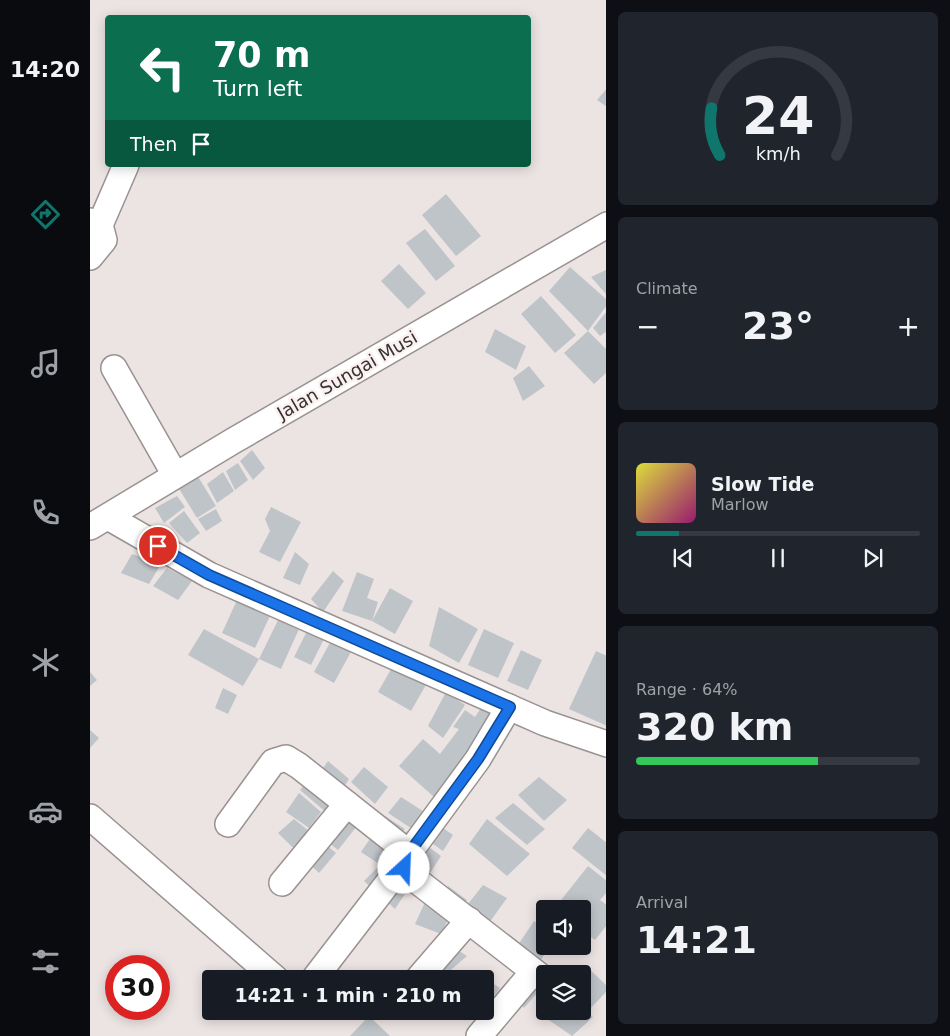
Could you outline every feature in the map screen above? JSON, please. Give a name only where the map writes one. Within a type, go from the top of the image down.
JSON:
[{"type":"street","points":[[90,257],[104,240],[95,223],[125,167]]},
{"type":"street","name":"Jalan Sungai Musi","points":[[99,522],[175,475],[606,225]]},
{"type":"street","points":[[114,368],[175,475]]},
{"type":"street","points":[[99,522],[209,575],[545,723],[606,744]]},
{"type":"street","points":[[321,970],[407,858],[474,765],[510,707]]},
{"type":"street","points":[[228,824],[273,762],[280,758],[290,760],[347,804],[407,858],[407,873],[536,974]]},
{"type":"street","points":[[282,883],[347,804]]},
{"type":"street","points":[[90,817],[266,970]]},
{"type":"street","points":[[426,970],[469,920]]},
{"type":"street","points":[[479,1036],[536,979]]},
{"type":"building","points":[[606,89],[606,106],[597,100]]},
{"type":"building","points":[[446,194],[481,236],[456,256],[422,215]]},
{"type":"building","points":[[425,229],[455,266],[436,281],[406,243]]},
{"type":"building","points":[[399,264],[426,293],[408,309],[381,281]]},
{"type":"building","points":[[570,267],[606,299],[606,306],[588,331],[549,291]]},
{"type":"building","points":[[606,270],[606,294],[591,277]]},
{"type":"building","points":[[541,296],[576,335],[555,353],[521,314]]},
{"type":"building","points":[[606,312],[606,332],[600,336],[593,328]]},
{"type":"building","points":[[495,329],[526,346],[516,370],[485,352]]},
{"type":"building","points":[[588,331],[606,349],[606,373],[594,384],[564,353]]},
{"type":"building","points":[[529,366],[545,386],[523,401],[513,378]]},
{"type":"building","points":[[252,450],[265,468],[253,480],[240,461]]},
{"type":"building","points":[[238,463],[248,480],[235,490],[226,471]]},
{"type":"building","points":[[223,472],[234,491],[217,503],[207,484]]},
{"type":"building","points":[[197,475],[216,506],[197,518],[178,487]]},
{"type":"building","points":[[177,496],[185,507],[164,523],[155,508]]},
{"type":"building","points":[[271,507],[301,522],[280,562],[259,552],[270,531],[265,519]]},
{"type":"building","points":[[216,509],[222,521],[206,531],[198,519]]},
{"type":"building","points":[[184,511],[200,533],[187,543],[169,523]]},
{"type":"building","points":[[295,552],[309,564],[300,585],[283,578]]},
{"type":"building","points":[[132,554],[161,564],[149,584],[121,573]]},
{"type":"building","points":[[167,568],[192,581],[178,600],[153,586]]},
{"type":"building","points":[[333,571],[344,581],[323,612],[311,599]]},
{"type":"building","points":[[357,572],[374,579],[367,598],[378,602],[372,621],[342,611]]},
{"type":"building","points":[[390,588],[413,601],[395,634],[372,621]]},
{"type":"building","points":[[237,600],[270,616],[255,648],[222,633]]},
{"type":"building","points":[[439,607],[478,629],[459,663],[429,646]]},
{"type":"building","points":[[278,620],[299,629],[281,669],[259,659]]},
{"type":"building","points":[[309,627],[326,635],[311,665],[294,657]]},
{"type":"building","points":[[204,629],[259,659],[243,686],[188,655]]},
{"type":"building","points":[[484,629],[514,643],[498,678],[468,665]]},
{"type":"building","points":[[332,639],[352,650],[334,683],[314,672]]},
{"type":"building","points":[[521,650],[542,660],[528,690],[507,681]]},
{"type":"building","points":[[596,651],[606,656],[606,726],[569,709]]},
{"type":"building","points":[[394,664],[427,683],[411,711],[378,692]]},
{"type":"building","points":[[90,672],[97,680],[90,686]]},
{"type":"building","points":[[223,688],[237,695],[228,714],[215,708]]},
{"type":"building","points":[[446,692],[465,705],[443,738],[428,726]]},
{"type":"building","points":[[485,702],[513,721],[450,811],[399,766],[423,739],[440,754],[459,729],[453,727],[465,710],[475,717]]},
{"type":"building","points":[[90,730],[99,738],[90,748]]},
{"type":"building","points":[[328,761],[349,779],[340,793],[316,778]]},
{"type":"building","points":[[364,767],[388,787],[375,804],[351,782]]},
{"type":"building","points":[[539,777],[567,800],[544,821],[518,795]]},
{"type":"building","points":[[309,779],[338,797],[327,813],[300,790]]},
{"type":"building","points":[[299,793],[321,812],[309,828],[286,812]]},
{"type":"building","points":[[401,797],[429,815],[414,830],[388,813]]},
{"type":"building","points":[[513,803],[545,829],[527,845],[495,818]]},
{"type":"building","points":[[336,806],[357,826],[338,850],[314,831]]},
{"type":"building","points":[[385,816],[405,829],[393,844],[374,828]]},
{"type":"building","points":[[294,819],[336,853],[319,873],[278,833]]},
{"type":"building","points":[[487,819],[530,854],[507,876],[469,844]]},
{"type":"building","points":[[433,821],[453,835],[443,851],[420,835]]},
{"type":"building","points":[[588,828],[606,842],[606,875],[572,848]]},
{"type":"building","points":[[407,831],[441,856],[430,873],[395,847]]},
{"type":"building","points":[[372,836],[395,853],[385,868],[361,852]]},
{"type":"building","points":[[588,866],[606,880],[606,893],[600,900],[606,904],[606,926],[595,940],[591,937],[591,900],[561,900]]},
{"type":"building","points":[[377,868],[407,891],[395,909],[364,881]]},
{"type":"building","points":[[483,885],[507,898],[476,941],[453,923]]},
{"type":"building","points":[[448,886],[467,900],[456,914],[439,898]]},
{"type":"building","points":[[426,900],[450,916],[441,934],[415,924]]},
{"type":"building","points":[[534,921],[536,922],[536,955],[544,955],[533,972],[510,957]]},
{"type":"building","points":[[442,940],[467,956],[451,970],[441,970],[425,958]]},
{"type":"building","points":[[519,971],[536,985],[536,995],[524,1008],[506,988]]},
{"type":"building","points":[[591,971],[606,985],[606,992],[591,1008]]},
{"type":"building","points":[[494,984],[500,988],[494,997]]},
{"type":"building","points":[[365,1020],[373,1020],[390,1036],[350,1036]]},
{"type":"building","points":[[549,1020],[590,1020],[572,1036]]},
{"type":"route","points":[[158,546],[209,575],[510,707],[448,803],[409,853],[404,862],[404,868]]}]
